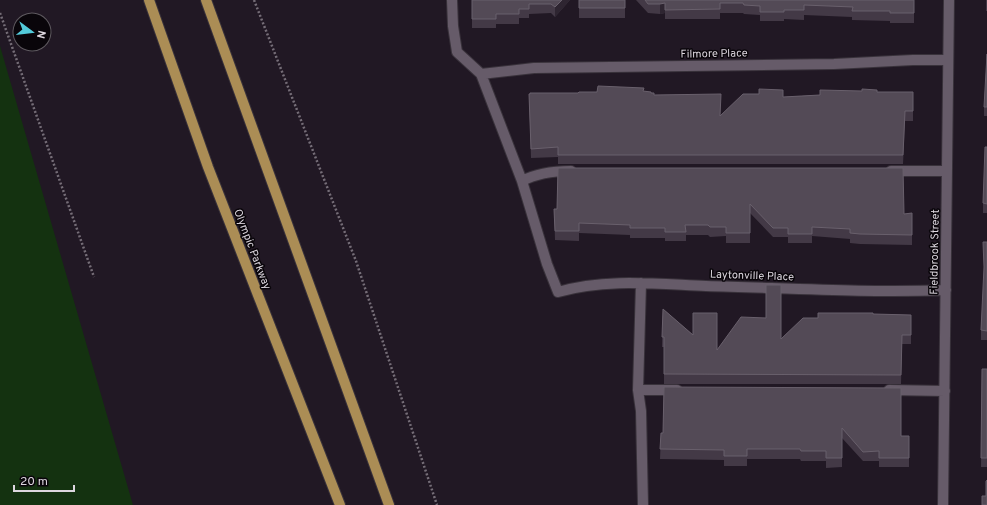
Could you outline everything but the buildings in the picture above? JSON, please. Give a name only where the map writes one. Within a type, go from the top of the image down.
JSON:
[{"type":"main road","name":"Olympic Parkway","points":[[149,0],[208,167],[340,505]]},
{"type":"main road","points":[[206,0],[389,505]]},
{"type":"street","points":[[452,0],[453,26],[457,52],[481,74],[522,182],[529,177],[555,171],[578,171]]},
{"type":"street","name":"Fieldbrook Street","points":[[943,505],[949,0]]},
{"type":"street","name":"Filmore Place","points":[[481,74],[534,68],[834,64],[913,60],[948,60]]},
{"type":"street","points":[[884,171],[947,171]]},
{"type":"street","name":"Laytonville Place","points":[[522,182],[547,264],[558,292],[571,288],[622,283],[873,291],[946,290]]},
{"type":"street","points":[[641,284],[638,390],[641,411],[643,505]]},
{"type":"street","points":[[638,390],[685,390]]},
{"type":"street","points":[[882,390],[944,391]]},
{"type":"path","points":[[254,0],[356,261],[437,505]]},
{"type":"path","points":[[0,13],[94,276]]},
{"type":"green space","points":[[0,46],[133,505],[0,505]]}]
